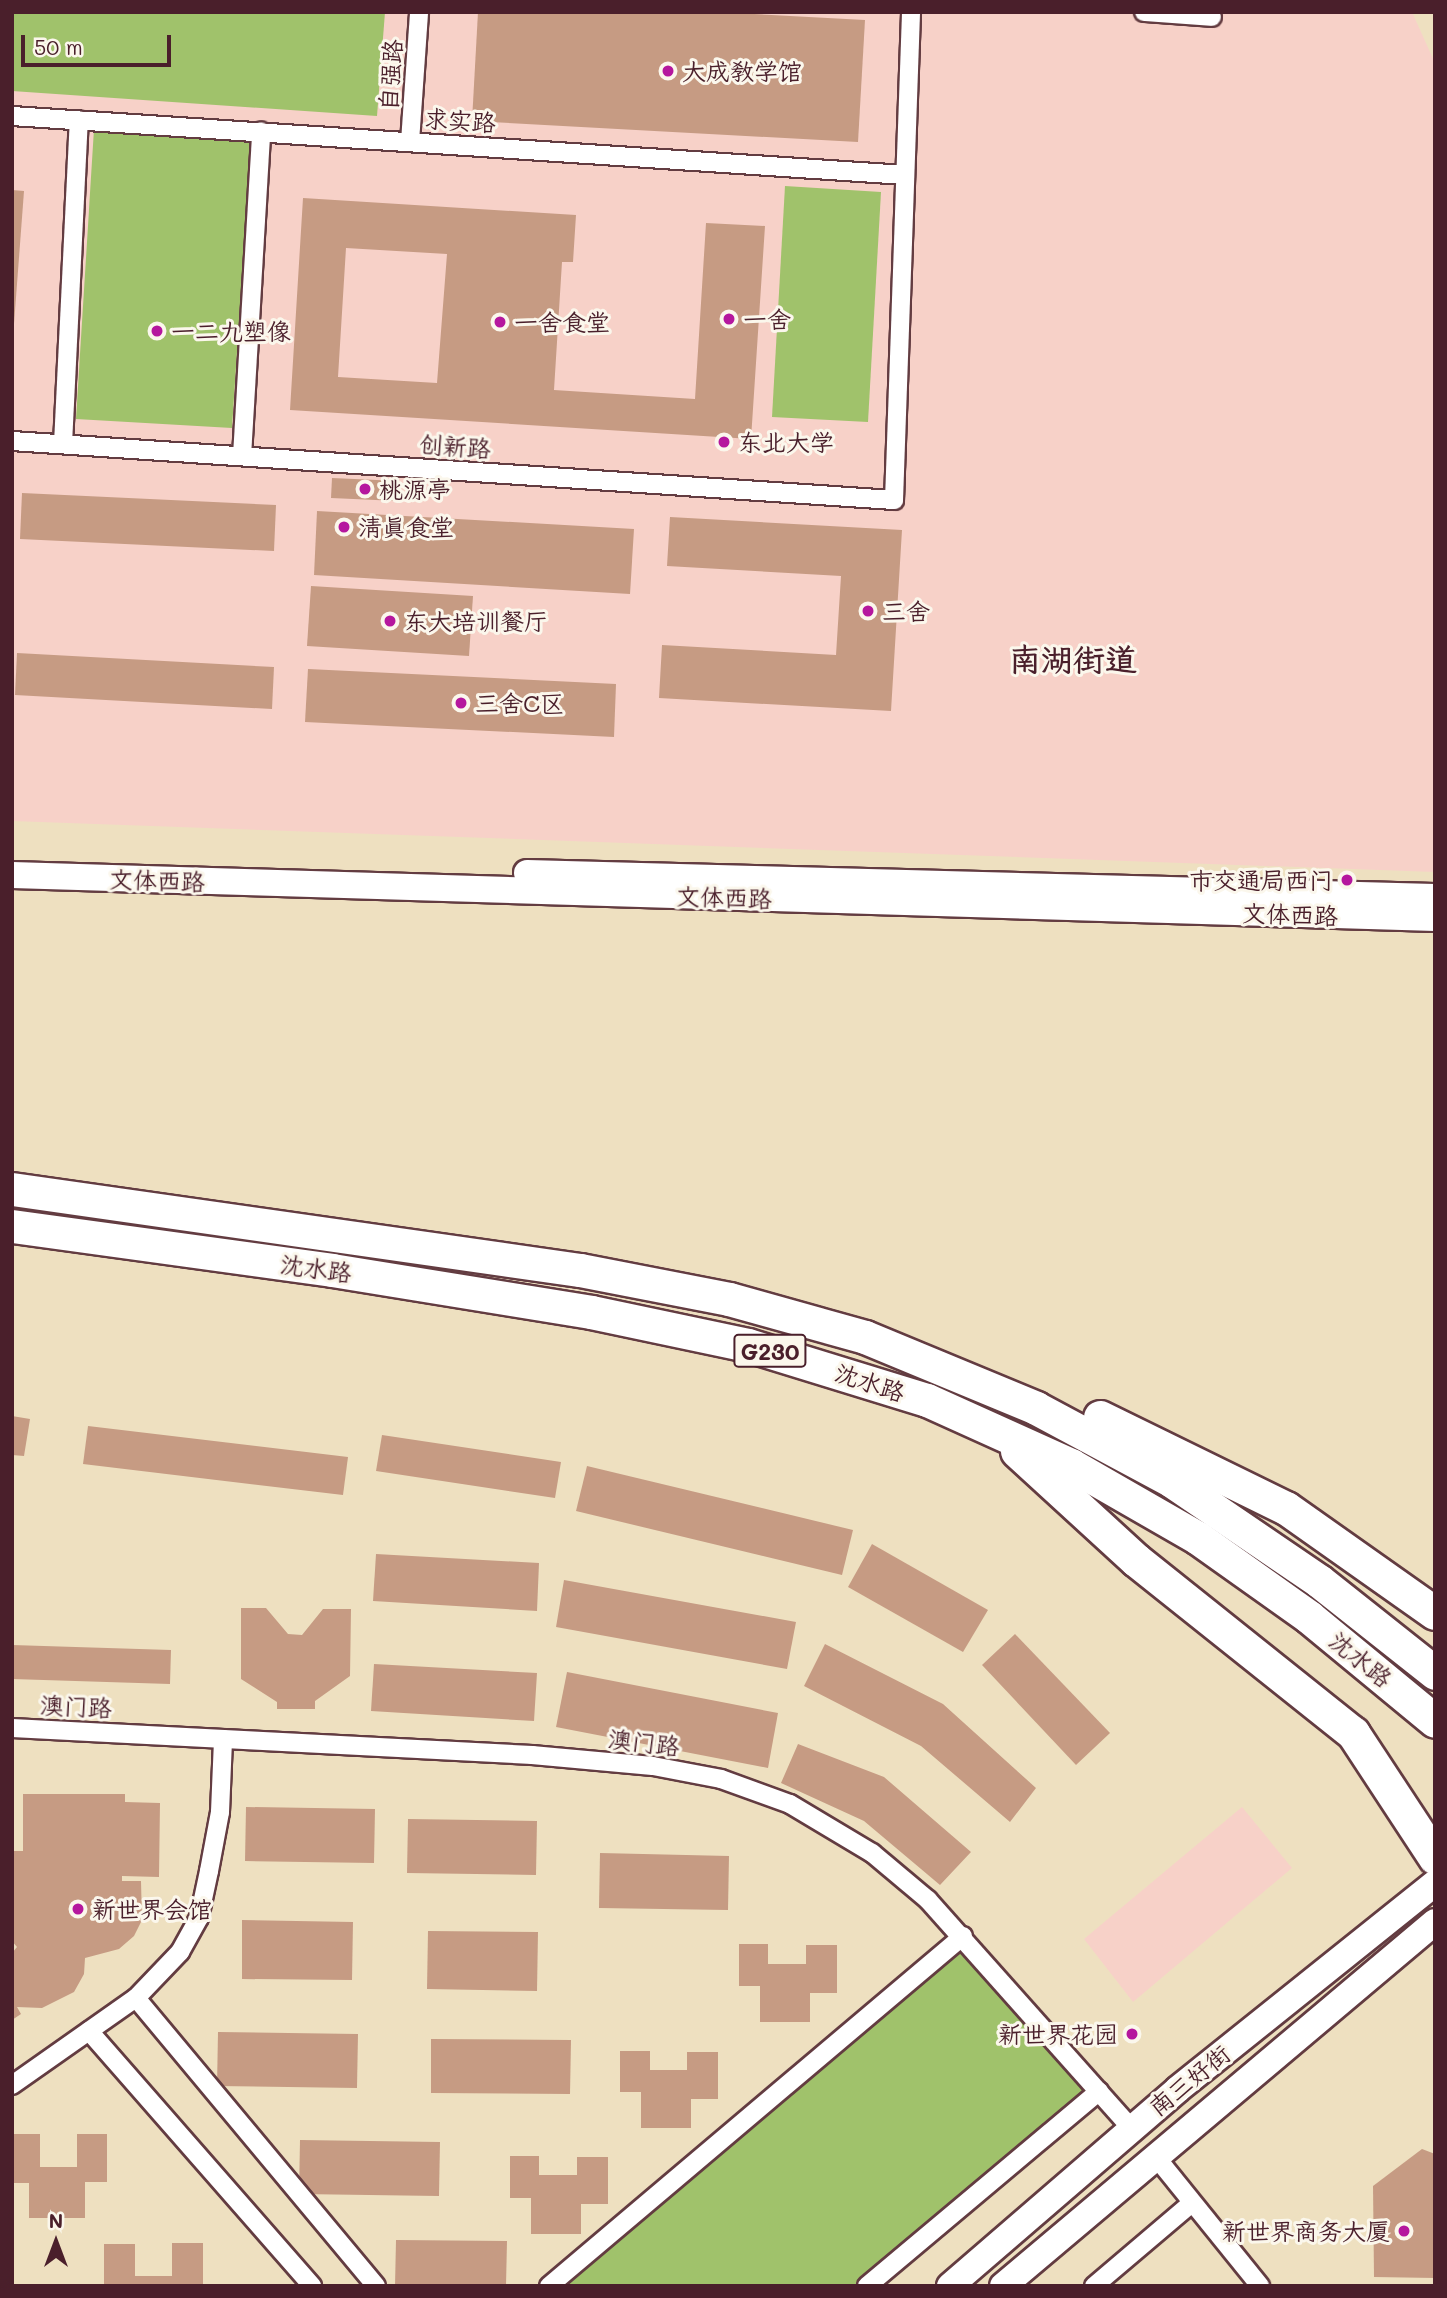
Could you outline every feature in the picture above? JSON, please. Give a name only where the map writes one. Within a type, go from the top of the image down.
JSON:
[{"type":"highway","name":"沈水路","points":[[12,1189],[649,1282],[801,1318],[933,1363],[1036,1408],[1172,1481],[1319,1581],[1435,1673]]},
{"type":"highway","name":"沈水路","points":[[12,1226],[424,1284],[673,1328],[866,1379],[994,1430],[1071,1465],[1198,1538],[1374,1667],[1435,1721]]},
{"type":"highway","points":[[933,1363],[1080,1407],[1286,1508],[1435,1613]]},
{"type":"highway","points":[[994,1430],[1136,1560],[1353,1733],[1435,1858]]},
{"type":"street","name":"自强路","points":[[410,142],[419,12]]},
{"type":"street","points":[[904,175],[911,12]]},
{"type":"street","points":[[1144,12],[1212,17]]},
{"type":"street","name":"求实路","points":[[12,116],[904,175]]},
{"type":"street","points":[[63,444],[79,120]]},
{"type":"street","points":[[242,456],[261,132]]},
{"type":"street","name":"创新路","points":[[12,441],[894,500],[904,175]]},
{"type":"street","name":"文体西路","points":[[12,859],[1435,897]]},
{"type":"street","name":"文体西路","points":[[12,875],[1435,918]]},
{"type":"street","name":"澳门路","points":[[12,1728],[546,1756],[653,1766],[721,1779],[790,1804],[872,1853],[963,1936],[1131,2128]]},
{"type":"street","points":[[12,2085],[136,1998],[180,1952],[199,1918],[220,1812],[223,1739]]},
{"type":"street","name":"南三好街","points":[[950,2286],[1131,2128],[1435,1883]]},
{"type":"street","points":[[1003,2286],[1435,1922]]},
{"type":"street","points":[[549,2286],[963,1936]]},
{"type":"street","points":[[136,1998],[376,2286]]},
{"type":"street","points":[[89,2031],[312,2286]]},
{"type":"street","points":[[867,2286],[1099,2091]]},
{"type":"street","points":[[1156,2157],[1259,2286]]},
{"type":"street","points":[[1094,2286],[1192,2203]]},
{"type":"shaded area","name":"东北大学","points":[[12,12],[1412,12],[1435,63],[1435,872],[12,821]]},
{"type":"shaded area","points":[[1242,1807],[1292,1868],[1133,2002],[1084,1939]]},
{"type":"green space","points":[[12,12],[385,12],[377,116],[12,91]]},
{"type":"green space","points":[[94,129],[251,138],[232,428],[76,419]]},
{"type":"green space","points":[[785,186],[881,192],[868,422],[772,417]]},
{"type":"green space","points":[[963,1936],[1099,2091],[867,2286],[549,2286]]},
{"type":"building","name":"大成教学馆","points":[[478,12],[716,12],[865,20],[858,142],[472,121]]},
{"type":"building","points":[[12,190],[24,191],[14,324],[12,324]]},
{"type":"building","name":"一舍","points":[[303,198],[576,215],[573,262],[562,262],[554,390],[695,399],[706,223],[765,226],[751,439],[290,410]],"holes":[[[346,248],[447,254],[437,383],[338,377]]]},
{"type":"building","name":"桃源亭","points":[[332,478],[399,481],[398,501],[331,498]]},
{"type":"building","points":[[22,493],[276,505],[274,551],[20,539]]},
{"type":"building","points":[[317,511],[634,529],[630,594],[314,575]]},
{"type":"building","name":"三舍","points":[[670,517],[902,530],[891,711],[659,698],[662,645],[836,655],[841,576],[667,566]]},
{"type":"building","name":"东大培训餐厅","points":[[311,586],[473,596],[469,656],[307,646]]},
{"type":"building","points":[[17,653],[274,667],[272,709],[15,695]]},
{"type":"building","name":"三舍C区","points":[[308,669],[616,684],[614,737],[305,722]]},
{"type":"building","points":[[12,1416],[30,1419],[24,1456],[12,1455]]},
{"type":"building","points":[[88,1426],[348,1457],[343,1495],[83,1464]]},
{"type":"building","points":[[382,1435],[561,1462],[555,1498],[376,1471]]},
{"type":"building","points":[[587,1466],[853,1530],[842,1575],[576,1511]]},
{"type":"building","points":[[872,1544],[988,1610],[963,1652],[848,1587]]},
{"type":"building","points":[[376,1554],[539,1563],[537,1611],[373,1601]]},
{"type":"building","points":[[564,1580],[796,1622],[787,1669],[556,1627]]},
{"type":"building","points":[[241,1608],[266,1608],[288,1634],[302,1635],[323,1609],[351,1609],[350,1676],[315,1701],[315,1709],[277,1709],[277,1702],[241,1679]]},
{"type":"building","points":[[1015,1634],[1110,1733],[1076,1765],[982,1665]]},
{"type":"building","points":[[825,1644],[943,1704],[1036,1788],[1010,1822],[921,1746],[804,1686]]},
{"type":"building","points":[[12,1645],[171,1650],[170,1684],[12,1679]]},
{"type":"building","points":[[374,1664],[537,1673],[534,1721],[371,1711]]},
{"type":"building","points":[[567,1672],[778,1713],[768,1768],[556,1727]]},
{"type":"building","points":[[798,1744],[884,1777],[971,1852],[940,1885],[864,1821],[781,1783]]},
{"type":"building","name":"新世界会馆","points":[[23,1794],[125,1794],[125,1802],[160,1803],[159,1877],[122,1876],[122,1881],[141,1881],[142,1920],[134,1936],[119,1949],[85,1958],[84,1974],[74,1992],[42,2008],[17,2007],[21,2014],[12,2020],[12,1953],[17,1947],[12,1941],[12,1851],[23,1851]]},
{"type":"building","points":[[246,1807],[375,1809],[374,1863],[245,1861]]},
{"type":"building","points":[[408,1819],[537,1821],[536,1875],[407,1873]]},
{"type":"building","points":[[600,1853],[729,1856],[728,1910],[599,1908]]},
{"type":"building","points":[[242,1920],[353,1922],[352,1980],[242,1979]]},
{"type":"building","points":[[428,1931],[538,1932],[537,1991],[427,1989]]},
{"type":"building","points":[[739,1944],[768,1944],[768,1964],[806,1964],[806,1945],[837,1945],[837,1993],[810,1993],[810,2022],[760,2022],[760,1986],[739,1986]]},
{"type":"building","points":[[218,2032],[358,2034],[357,2088],[217,2086]]},
{"type":"building","points":[[431,2039],[571,2040],[570,2094],[431,2093]]},
{"type":"building","points":[[620,2051],[650,2051],[650,2070],[687,2070],[687,2052],[718,2052],[718,2099],[691,2099],[691,2128],[641,2128],[641,2092],[620,2092]]},
{"type":"building","points":[[12,2134],[40,2134],[40,2167],[77,2167],[77,2134],[107,2134],[107,2182],[85,2182],[85,2218],[29,2218],[29,2183],[12,2183]]},
{"type":"building","points":[[300,2140],[440,2142],[439,2196],[299,2194]]},
{"type":"building","name":"新世界商务大厦","points":[[1422,2149],[1435,2154],[1435,2278],[1374,2277],[1373,2186]]},
{"type":"building","points":[[510,2156],[539,2156],[539,2175],[577,2175],[577,2157],[608,2157],[608,2204],[581,2204],[581,2234],[531,2234],[531,2198],[510,2198]]},
{"type":"building","points":[[396,2240],[507,2241],[506,2286],[395,2286]]},
{"type":"building","points":[[172,2243],[203,2243],[203,2286],[104,2286],[104,2244],[135,2244],[135,2276],[172,2276]]},
{"type":"place","name":"大成教学馆","points":[[668,71]]},
{"type":"place","name":"一舍","points":[[729,319]]},
{"type":"place","name":"一舍食堂","points":[[500,322]]},
{"type":"place","name":"一二九塑像","points":[[157,331]]},
{"type":"place","name":"东北大学","points":[[724,442]]},
{"type":"place","name":"桃源亭","points":[[365,489]]},
{"type":"place","name":"清真食堂","points":[[344,527]]},
{"type":"place","name":"三舍","points":[[868,611]]},
{"type":"place","name":"东大培训餐厅","points":[[390,621]]},
{"type":"place","name":"三舍C区","points":[[461,703]]},
{"type":"place","name":"市交通局西门","points":[[1347,880]]},
{"type":"place","name":"新世界会馆","points":[[78,1909]]},
{"type":"place","name":"新世界花园","points":[[1132,2034]]},
{"type":"place","name":"新世界商务大厦","points":[[1404,2231]]},
{"type":"district","name":"南湖街道","points":[[1073,658]]}]
